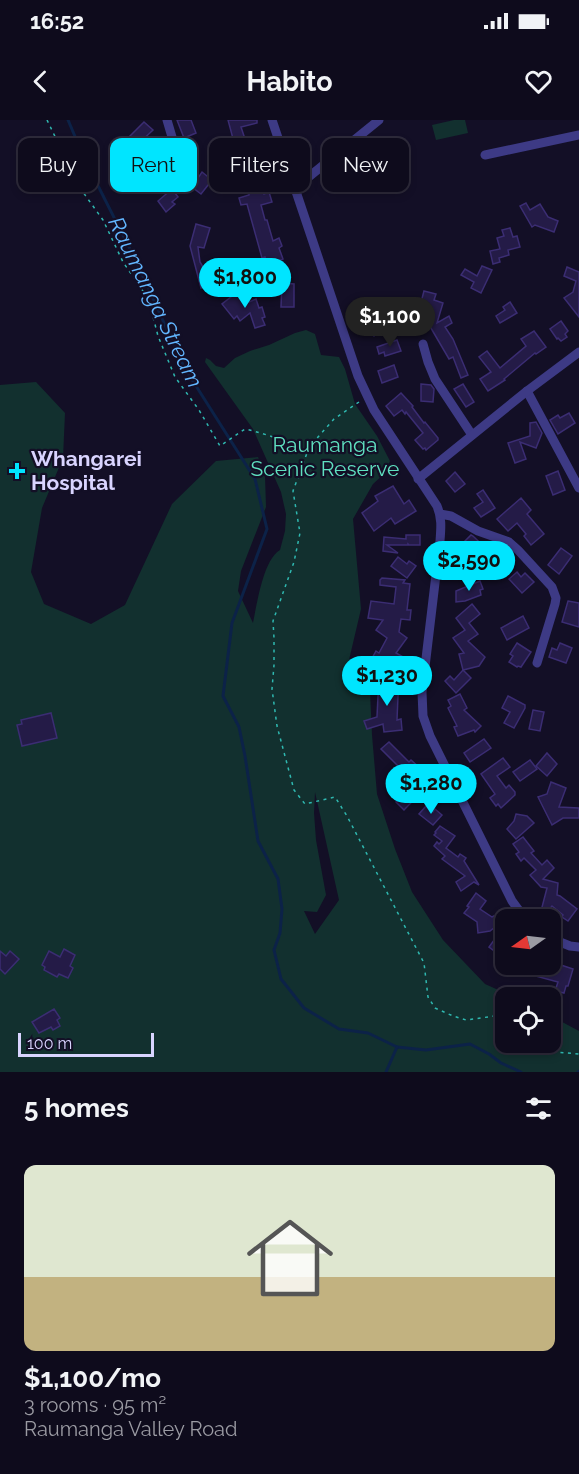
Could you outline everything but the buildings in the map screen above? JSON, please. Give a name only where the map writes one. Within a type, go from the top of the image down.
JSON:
[{"type":"street","points":[[167,120],[172,138]]},
{"type":"street","points":[[272,120],[278,138]]},
{"type":"street","points":[[310,176],[379,120]]},
{"type":"street","points":[[485,155],[579,135]]},
{"type":"street","points":[[296,192],[355,367],[367,396],[440,514],[440,541],[422,692],[423,716],[434,746],[518,909]]},
{"type":"street","points":[[423,344],[435,379],[472,435]]},
{"type":"street","points":[[418,479],[579,351]]},
{"type":"street","points":[[527,391],[579,488]]},
{"type":"street","points":[[440,514],[451,516],[468,526],[508,542],[552,587],[555,604],[537,663]]},
{"type":"street","points":[[561,942],[579,947]]},
{"type":"path","points":[[47,120],[80,188],[103,220],[123,262],[143,291],[175,377],[199,410],[220,446],[245,429],[292,444],[310,447]]},
{"type":"path","points":[[367,396],[334,419],[310,447],[293,491],[300,533],[294,562],[273,621],[272,690],[277,726],[294,790],[305,804],[336,797],[347,816],[424,963],[428,997],[435,1008],[466,1020],[495,1016]]},
{"type":"path","points":[[561,1052],[579,1054]]},
{"type":"green space","points":[[465,120],[468,133],[436,140],[432,125]]},
{"type":"green space","name":"Raumanga Scenic Reserve","points":[[306,330],[315,334],[321,355],[339,357],[345,369],[355,404],[377,436],[390,461],[385,473],[373,484],[353,519],[361,609],[349,660],[369,669],[377,794],[412,892],[443,940],[485,984],[495,988],[495,1053],[561,1053],[561,1021],[579,1031],[579,1072],[0,1072],[0,385],[36,382],[65,413],[63,458],[42,508],[31,572],[44,604],[91,624],[125,605],[172,504],[216,461],[258,457],[265,476],[266,507],[241,571],[238,591],[253,623],[265,572],[274,555],[280,550],[285,531],[286,514],[281,492],[253,429],[205,362],[206,358],[216,366],[224,368],[235,358]],"holes":[[[315,792],[339,900],[315,934],[304,911],[317,912],[326,895],[316,840]]]},
{"type":"waterway","name":"Raumanga Stream","points":[[68,120],[184,367],[255,479],[267,529],[232,623],[223,696],[239,727],[258,841],[278,879],[282,909],[280,933],[274,950],[281,979],[304,1008],[339,1029],[368,1033],[397,1047],[426,1050],[470,1044],[521,1072]]},
{"type":"waterway","points":[[386,1072],[397,1047]]},
{"type":"place","name":"Whangarei Hospital","points":[[17,471]]}]
